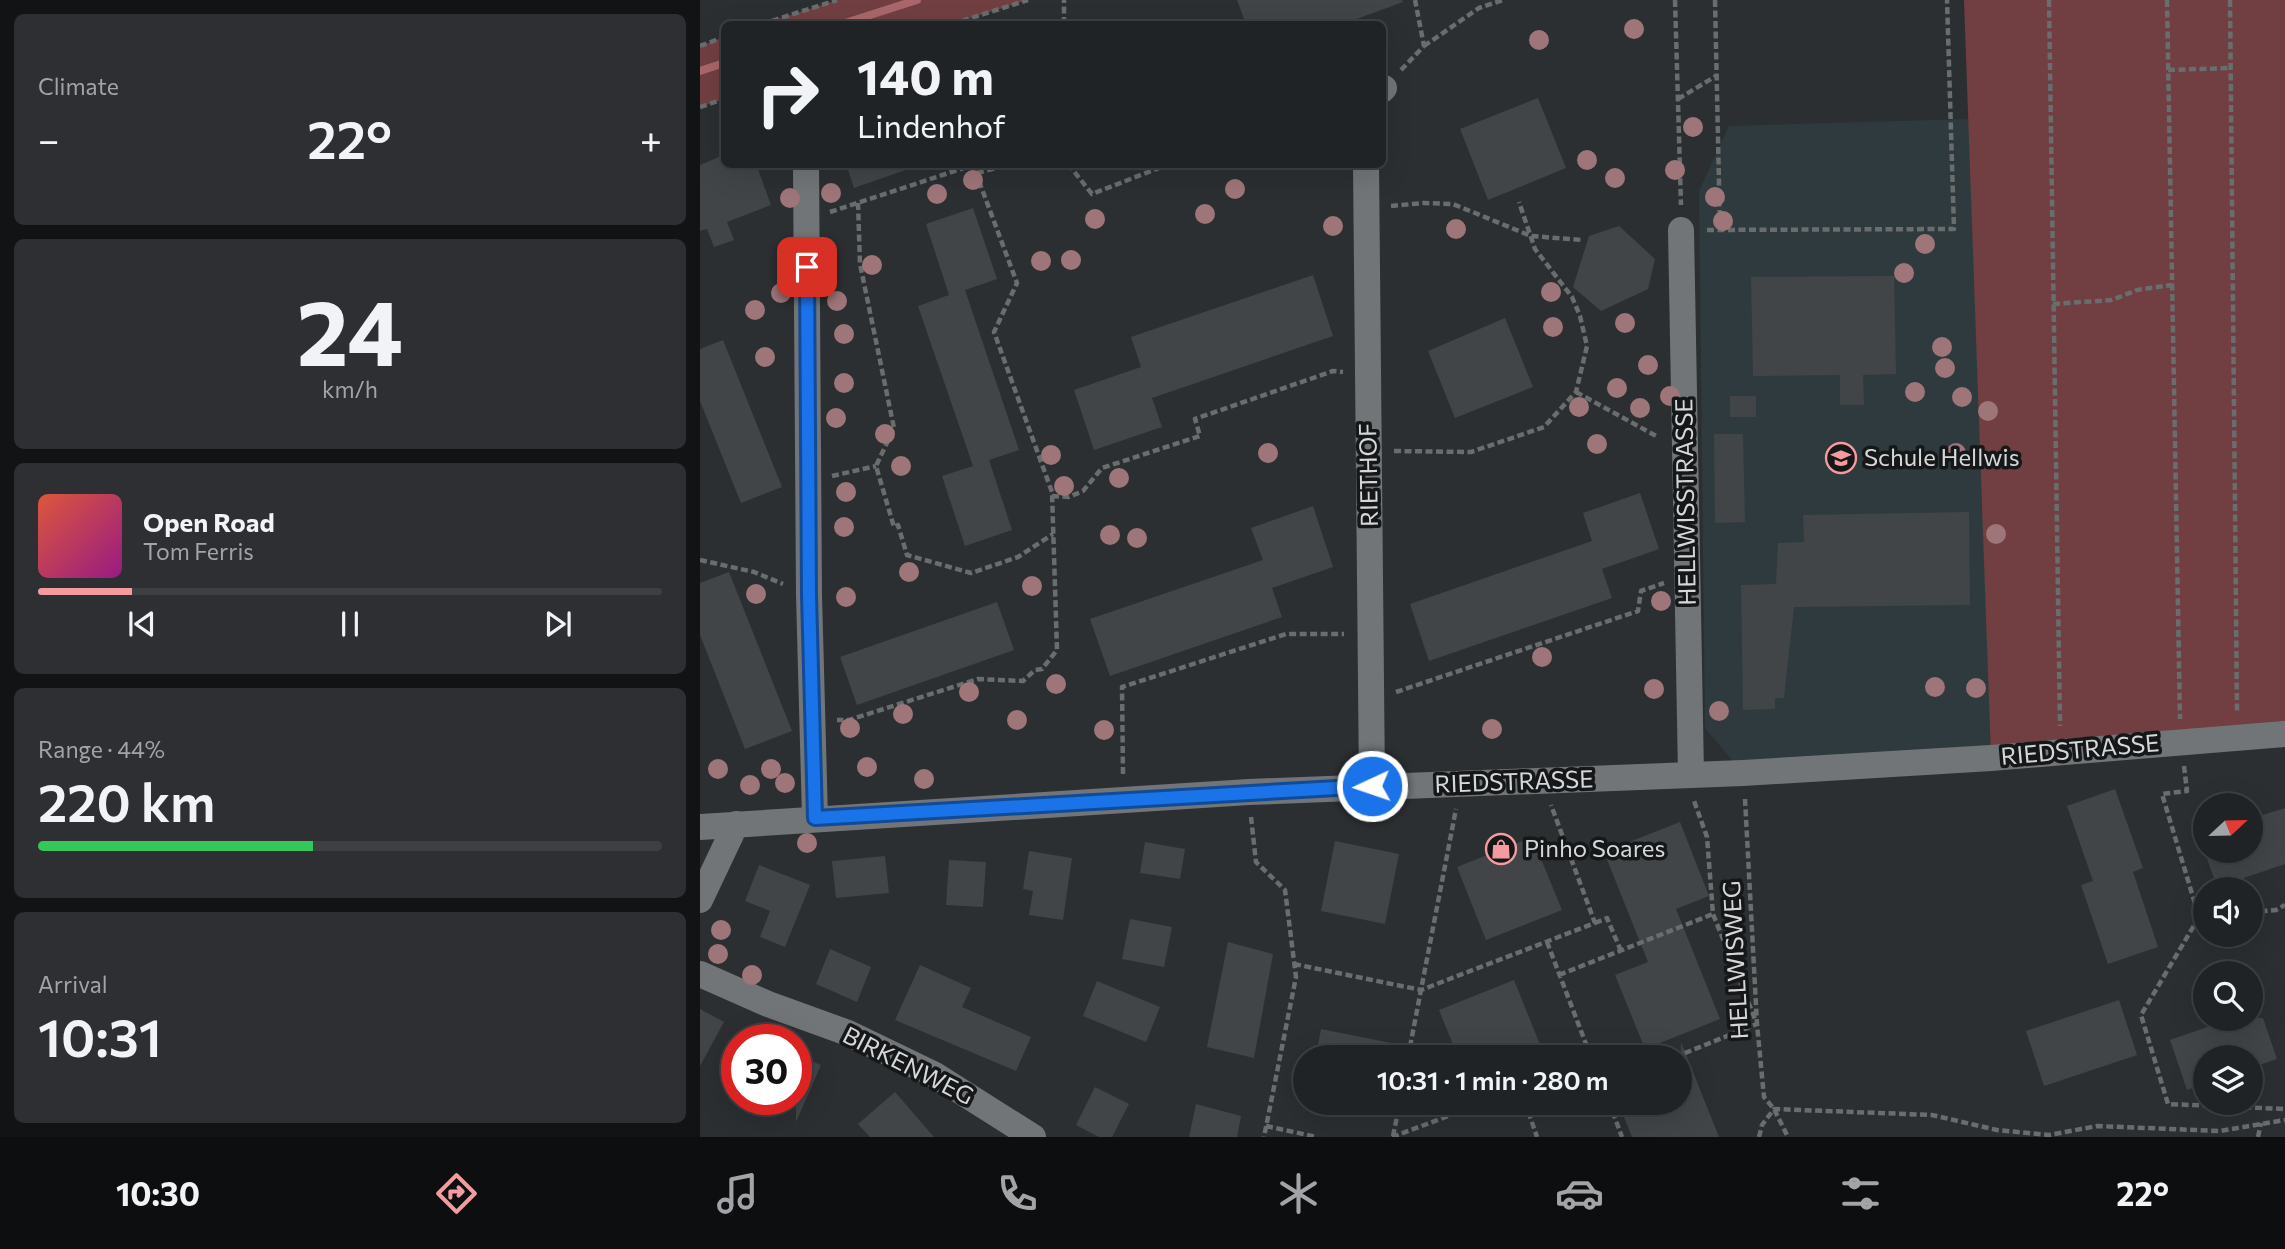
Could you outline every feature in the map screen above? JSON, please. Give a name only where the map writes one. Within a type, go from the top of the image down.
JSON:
[{"type":"street","points":[[806,168],[809,595],[815,818]]},
{"type":"street","name":"RIETHOF","points":[[1366,168],[1372,786]]},
{"type":"street","name":"HELLWISSTRASSE","points":[[1681,230],[1687,576],[1687,774]]},
{"type":"street","name":"RIEDSTRASSE","points":[[700,827],[1249,792],[1744,773],[2285,734]]},
{"type":"street","points":[[700,900],[736,824]]},
{"type":"street","name":"BIRKENWEG","points":[[700,974],[768,1004],[848,1033],[935,1074],[1033,1137]]},
{"type":"path","points":[[771,21],[837,0]]},
{"type":"path","points":[[962,21],[1028,0]]},
{"type":"path","points":[[1064,0],[1064,21]]},
{"type":"path","points":[[1415,0],[1423,46]]},
{"type":"path","points":[[1386,86],[1423,46],[1479,8],[1503,0]]},
{"type":"path","points":[[1675,0],[1681,230],[1954,229],[1947,0]]},
{"type":"path","points":[[1715,0],[1720,230]]},
{"type":"path","points":[[2049,0],[2061,752]]},
{"type":"path","points":[[2167,0],[2181,741],[2187,792],[2162,794],[2193,889]]},
{"type":"path","points":[[2230,0],[2237,738]]},
{"type":"path","points":[[700,46],[721,38]]},
{"type":"path","points":[[2168,70],[2230,68]]},
{"type":"path","points":[[1678,99],[1717,76]]},
{"type":"path","points":[[700,107],[721,100]]},
{"type":"path","points":[[806,220],[964,168]]},
{"type":"path","points":[[813,720],[849,720],[978,679],[1023,681],[1035,670],[1042,669],[1057,650],[1052,496],[994,332],[1017,283],[974,168]]},
{"type":"path","points":[[976,173],[995,168]]},
{"type":"path","points":[[1071,168],[1092,194],[1159,168]]},
{"type":"path","points":[[1366,209],[1423,202],[1453,204],[1531,236],[1582,240]]},
{"type":"path","points":[[1368,451],[1471,452],[1544,427],[1576,392],[1587,346],[1580,316],[1572,297],[1535,249],[1519,202]]},
{"type":"path","points":[[858,203],[860,264],[894,428],[876,466],[894,527],[898,525],[907,555],[971,573],[1018,557],[1054,534]]},
{"type":"path","points":[[2053,304],[2112,300],[2137,290],[2172,285]]},
{"type":"path","points":[[1052,496],[1069,497],[1083,491],[1102,468],[1200,436],[1195,419],[1333,371],[1368,372]]},
{"type":"path","points":[[1576,392],[1685,452]]},
{"type":"path","points":[[808,481],[876,466]]},
{"type":"path","points":[[700,560],[754,572],[809,595]]},
{"type":"path","points":[[1371,694],[1396,692],[1637,611],[1641,591],[1687,576]]},
{"type":"path","points":[[1123,799],[1122,687],[1286,634],[1371,633]]},
{"type":"path","name":"HELLWISWEG","points":[[1744,773],[1757,1024],[1764,1097],[1774,1109],[1788,1137]]},
{"type":"path","points":[[1687,774],[1707,837],[1713,914],[1757,1024],[1692,1050]]},
{"type":"path","points":[[1542,781],[1595,923]]},
{"type":"path","points":[[1410,1045],[1460,785]]},
{"type":"path","points":[[1249,792],[1256,862],[1285,890],[1296,977],[1264,1137]]},
{"type":"path","points":[[2263,911],[2276,910],[2285,905]]},
{"type":"path","points":[[1559,975],[1713,914]]},
{"type":"path","points":[[1294,964],[1421,990],[1607,918],[1620,951]]},
{"type":"path","points":[[2193,931],[2141,1015],[2168,1104],[2285,1109]]},
{"type":"path","points":[[1547,942],[1586,1045]]},
{"type":"path","points":[[1759,1137],[1762,1125],[1774,1109],[1932,1115],[2010,1131],[2049,1135],[2070,1134],[2097,1126],[2220,1131],[2285,1121]]},
{"type":"path","points":[[1393,1137],[1397,1115]]},
{"type":"path","points":[[1393,1137],[1451,1115]]},
{"type":"path","points":[[1529,1115],[1537,1137]]},
{"type":"path","points":[[1614,1115],[1622,1137]]},
{"type":"path","points":[[2258,1137],[2261,1123]]},
{"type":"path","points":[[1266,1126],[1317,1137]]},
{"type":"shaded area","points":[[837,0],[1028,0],[962,21],[771,21]]},
{"type":"shaded area","points":[[1964,0],[2285,0],[2285,735],[1991,758]]},
{"type":"shaded area","points":[[721,38],[721,100],[700,107],[700,46]]},
{"type":"shaded area","name":"Schule Hellwis","points":[[1970,119],[1991,758],[1743,773],[1705,728],[1699,191],[1729,126]]},
{"type":"building","points":[[1237,0],[1403,2],[1351,21],[1245,21]]},
{"type":"building","points":[[1538,98],[1566,168],[1488,200],[1460,129]]},
{"type":"building","points":[[721,156],[721,168],[757,168],[771,205],[727,222],[734,240],[714,247],[707,229],[700,231],[700,165]]},
{"type":"building","points":[[847,168],[911,168],[854,188]]},
{"type":"building","points":[[973,208],[997,279],[965,290],[1019,450],[989,460],[1012,530],[965,546],[942,476],[973,466],[918,306],[949,295],[926,224]]},
{"type":"building","points":[[1619,226],[1655,259],[1648,289],[1601,311],[1573,287],[1589,236]]},
{"type":"building","points":[[1313,275],[1333,336],[1152,398],[1162,427],[1094,450],[1074,390],[1141,367],[1131,337]]},
{"type":"building","points":[[1894,276],[1896,374],[1863,375],[1864,405],[1840,405],[1840,375],[1753,376],[1751,277]]},
{"type":"building","points":[[1505,318],[1533,387],[1455,418],[1428,351]]},
{"type":"building","points":[[723,340],[782,487],[741,503],[700,401],[700,349]]},
{"type":"building","points":[[1730,396],[1756,396],[1756,417],[1730,417]]},
{"type":"building","points":[[1714,434],[1743,434],[1745,522],[1715,523]]},
{"type":"building","points":[[1640,493],[1659,549],[1602,569],[1612,598],[1429,661],[1410,604],[1592,541],[1583,513]]},
{"type":"building","points":[[1313,506],[1333,567],[1272,588],[1282,617],[1110,676],[1090,619],[1263,560],[1251,528]]},
{"type":"building","points":[[1969,512],[1970,605],[1794,607],[1784,698],[1775,698],[1775,709],[1743,710],[1741,585],[1776,584],[1778,543],[1804,542],[1803,515]]},
{"type":"building","points":[[729,572],[792,731],[745,749],[700,635],[700,583]]},
{"type":"building","points":[[997,602],[1014,650],[857,705],[840,657]]},
{"type":"building","points":[[2115,789],[2143,868],[2133,872],[2158,947],[2108,964],[2081,885],[2093,881],[2067,806]]},
{"type":"building","points":[[2285,808],[2285,864],[2247,877],[2213,877],[2209,863],[2263,863],[2263,815]]},
{"type":"building","points":[[1680,822],[1709,896],[1676,909],[1720,1019],[1655,1045],[1643,1045],[1615,975],[1648,962],[1604,852]]},
{"type":"building","points":[[1532,837],[1562,910],[1486,940],[1457,867]]},
{"type":"building","points":[[1335,841],[1399,854],[1385,924],[1321,911]]},
{"type":"building","points":[[1145,842],[1185,849],[1180,879],[1140,873]]},
{"type":"building","points":[[1029,851],[1072,858],[1063,920],[1029,915],[1033,891],[1023,889]]},
{"type":"building","points":[[885,856],[889,893],[836,898],[832,861]]},
{"type":"building","points":[[949,860],[986,862],[983,907],[946,905]]},
{"type":"building","points":[[759,865],[810,885],[785,947],[760,937],[770,911],[745,901]]},
{"type":"building","points":[[1130,919],[1172,927],[1164,967],[1122,959]]},
{"type":"building","points":[[1228,942],[1273,954],[1254,1058],[1207,1047]]},
{"type":"building","points":[[830,949],[871,967],[857,1002],[816,984]]},
{"type":"building","points":[[920,965],[971,988],[962,1007],[1031,1037],[1016,1071],[895,1020]]},
{"type":"building","points":[[1514,980],[1540,1045],[1453,1045],[1439,1010]]},
{"type":"building","points":[[1097,981],[1160,1007],[1146,1042],[1083,1016]]},
{"type":"building","points":[[2119,1000],[2137,1055],[2044,1086],[2026,1031]]},
{"type":"building","points":[[700,1009],[724,1022],[700,1066]]},
{"type":"building","points":[[2263,1018],[2277,1059],[2263,1064],[2263,1045],[2193,1045],[2193,1088],[2187,1090],[2170,1040],[2196,1031],[2263,1031]]},
{"type":"building","points":[[1321,1029],[1401,1045],[1318,1045]]},
{"type":"building","points":[[812,1061],[821,1065],[812,1086]]},
{"type":"building","points":[[1692,1070],[1719,1137],[1632,1137],[1623,1115],[1692,1115]]},
{"type":"building","points":[[1095,1087],[1129,1104],[1112,1137],[1099,1137],[1076,1125]]},
{"type":"building","points":[[895,1092],[934,1137],[870,1137],[858,1124]]},
{"type":"building","points":[[1196,1104],[1241,1116],[1237,1137],[1189,1137]]},
{"type":"waterway","points":[[851,21],[917,0]]},
{"type":"waterway","points":[[700,71],[721,64]]},
{"type":"place","name":"Schule Hellwis","points":[[1841,458]]},
{"type":"place","name":"Pinho Soares","points":[[1501,849]]},
{"type":"route","points":[[807,267],[809,595],[815,818],[1372,786]]}]
